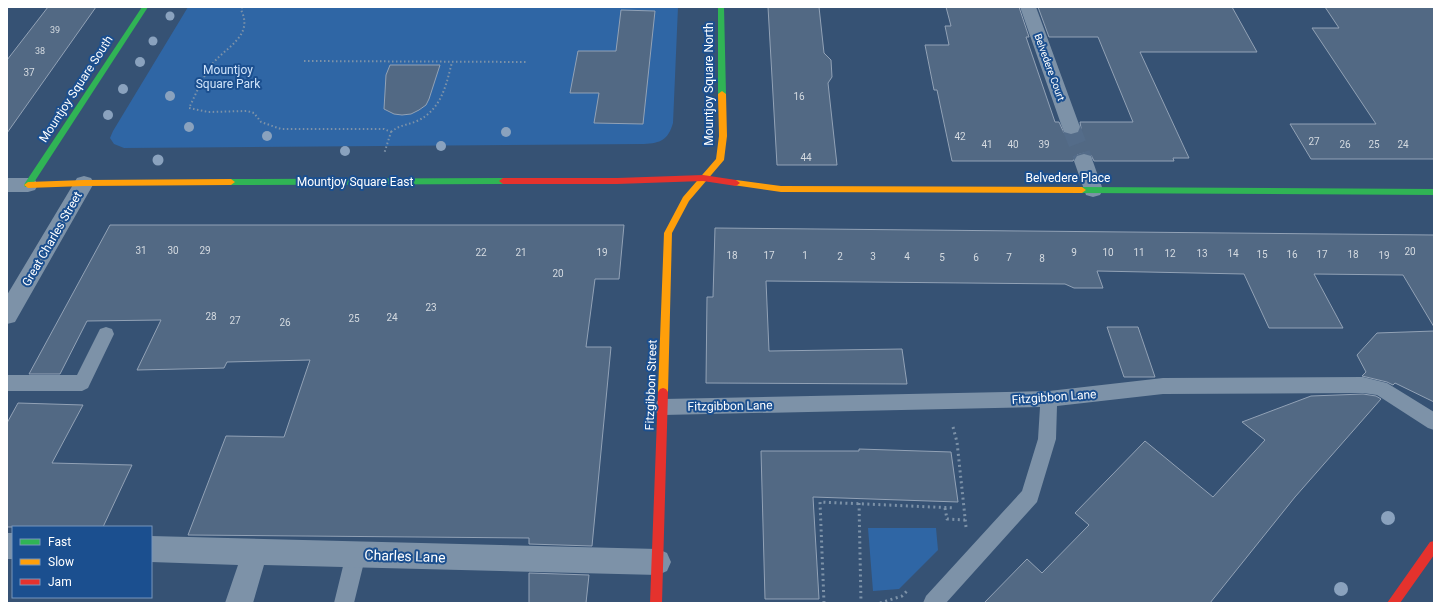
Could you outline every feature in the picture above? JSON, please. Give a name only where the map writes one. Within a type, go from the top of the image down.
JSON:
[{"type":"street","name":"Mountjoy Square South","points":[[28,185],[145,7]]},
{"type":"street","name":"Mountjoy Square North","points":[[703,178],[720,160],[722,149],[721,7]]},
{"type":"street","name":"Belvedere Court","points":[[1028,7],[1071,127]]},
{"type":"street","points":[[1084,161],[1093,190]]},
{"type":"street","name":"Mountjoy Square East","points":[[7,185],[84,183],[617,181],[703,178]]},
{"type":"street","name":"Belvedere Place","points":[[703,178],[781,189],[1434,192]]},
{"type":"street","name":"Fitzgibbon Street","points":[[656,603],[668,233],[686,199],[703,178]]},
{"type":"street","name":"Great Charles Street","points":[[7,316],[84,183]]},
{"type":"street","points":[[1393,603],[1434,546]]},
{"type":"street","name":"Charles Lane","points":[[152,549],[658,562]]},
{"type":"street","points":[[239,603],[255,552]]},
{"type":"lane","points":[[7,384],[82,382],[106,334]]},
{"type":"lane","name":"Fitzgibbon Lane","points":[[663,407],[1049,399],[1164,386],[1364,385],[1381,388],[1434,422]]},
{"type":"lane","points":[[933,603],[1030,496],[1046,439],[1049,399]]},
{"type":"lane","points":[[344,603],[356,554]]},
{"type":"path","points":[[242,7],[241,10],[244,16],[243,28],[236,43],[211,64],[189,108],[208,112],[247,111],[254,113],[261,122],[281,129],[384,129],[391,132]]},
{"type":"path","points":[[304,61],[527,62]]},
{"type":"path","points":[[384,154],[391,132],[395,128],[402,125],[411,124],[425,118],[436,109],[441,100],[452,62]]},
{"type":"path","points":[[947,401],[957,442],[966,531]]},
{"type":"path","points":[[824,603],[820,502],[955,508]]},
{"type":"path","points":[[859,503],[861,603]]},
{"type":"path","points":[[945,507],[947,519],[965,520]]},
{"type":"path","points":[[880,603],[902,596],[912,586]]},
{"type":"green space","name":"Mountjoy Square Park","points":[[188,7],[678,7],[673,123],[669,133],[663,140],[655,143],[644,144],[124,148],[114,144],[110,138],[113,131]]},
{"type":"green space","points":[[868,528],[936,528],[938,550],[899,589],[873,591]]},
{"type":"building","points":[[48,7],[96,7],[7,133],[7,60]]},
{"type":"building","points":[[768,7],[819,7],[824,53],[831,60],[832,77],[828,83],[837,165],[777,165]]},
{"type":"building","points":[[946,7],[1019,7],[1029,37],[1026,37],[1055,122],[1059,122],[1064,133],[1071,135],[1079,133],[1081,128],[1080,122],[1133,122],[1098,37],[1049,37],[1038,7],[1232,7],[1257,52],[1140,52],[1189,158],[1173,158],[1174,161],[1094,161],[1091,155],[1084,153],[1077,155],[1073,161],[952,161],[937,90],[934,90],[925,45],[949,45],[945,26],[951,26]]},
{"type":"building","points":[[1325,7],[1434,7],[1434,159],[1311,159],[1290,124],[1376,124],[1312,28],[1339,28]]},
{"type":"building","points":[[621,10],[655,11],[643,124],[594,123],[599,93],[570,93],[578,51],[616,51]]},
{"type":"building","points":[[390,65],[440,65],[426,105],[411,114],[402,115],[394,114],[384,109],[386,75]]},
{"type":"building","points":[[110,225],[624,225],[619,279],[595,279],[586,347],[611,347],[592,546],[529,544],[529,538],[188,535],[226,436],[284,437],[310,360],[227,362],[224,368],[137,370],[161,320],[87,321],[60,374],[29,374]]},
{"type":"building","points":[[715,228],[1434,235],[1434,327],[1403,275],[1314,274],[1343,328],[1269,328],[1244,274],[1097,271],[1103,288],[1074,288],[1065,284],[766,281],[769,351],[902,349],[907,384],[706,383],[707,297],[713,297]]},
{"type":"building","points":[[1107,327],[1138,327],[1155,377],[1124,377]]},
{"type":"building","points":[[1434,331],[1434,402],[1395,383],[1393,385],[1387,382],[1362,376],[1366,372],[1357,355],[1377,333]]},
{"type":"building","points":[[1363,394],[1376,396],[1381,399],[1295,497],[1210,603],[984,603],[1027,559],[1042,573],[1089,525],[1075,513],[1145,441],[1213,497],[1265,440],[1242,422],[1311,396]]},
{"type":"building","points":[[18,403],[83,405],[52,463],[132,465],[103,526],[7,527],[7,423]]},
{"type":"building","points":[[859,449],[951,452],[958,502],[813,497],[819,599],[765,599],[761,451],[859,451]]},
{"type":"building","points":[[529,573],[589,575],[586,603],[529,603]]},
{"type":"tunnel","points":[[1071,127],[1084,161]]},
{"type":"traffic: fast","points":[[28,185],[145,7]]},
{"type":"traffic: fast","points":[[721,7],[722,94]]},
{"type":"traffic: fast","points":[[231,182],[503,181]]},
{"type":"traffic: fast","points":[[1082,190],[1434,192]]},
{"type":"traffic: slow","points":[[663,392],[668,233],[686,199],[720,160],[723,136],[722,94]]},
{"type":"traffic: slow","points":[[28,185],[231,182]]},
{"type":"traffic: slow","points":[[736,183],[781,189],[1082,190]]},
{"type":"traffic: jam","points":[[503,181],[617,181],[703,178],[736,183]]},
{"type":"traffic: jam","points":[[656,603],[663,392]]},
{"type":"traffic: jam","points":[[1393,603],[1434,546]]}]
